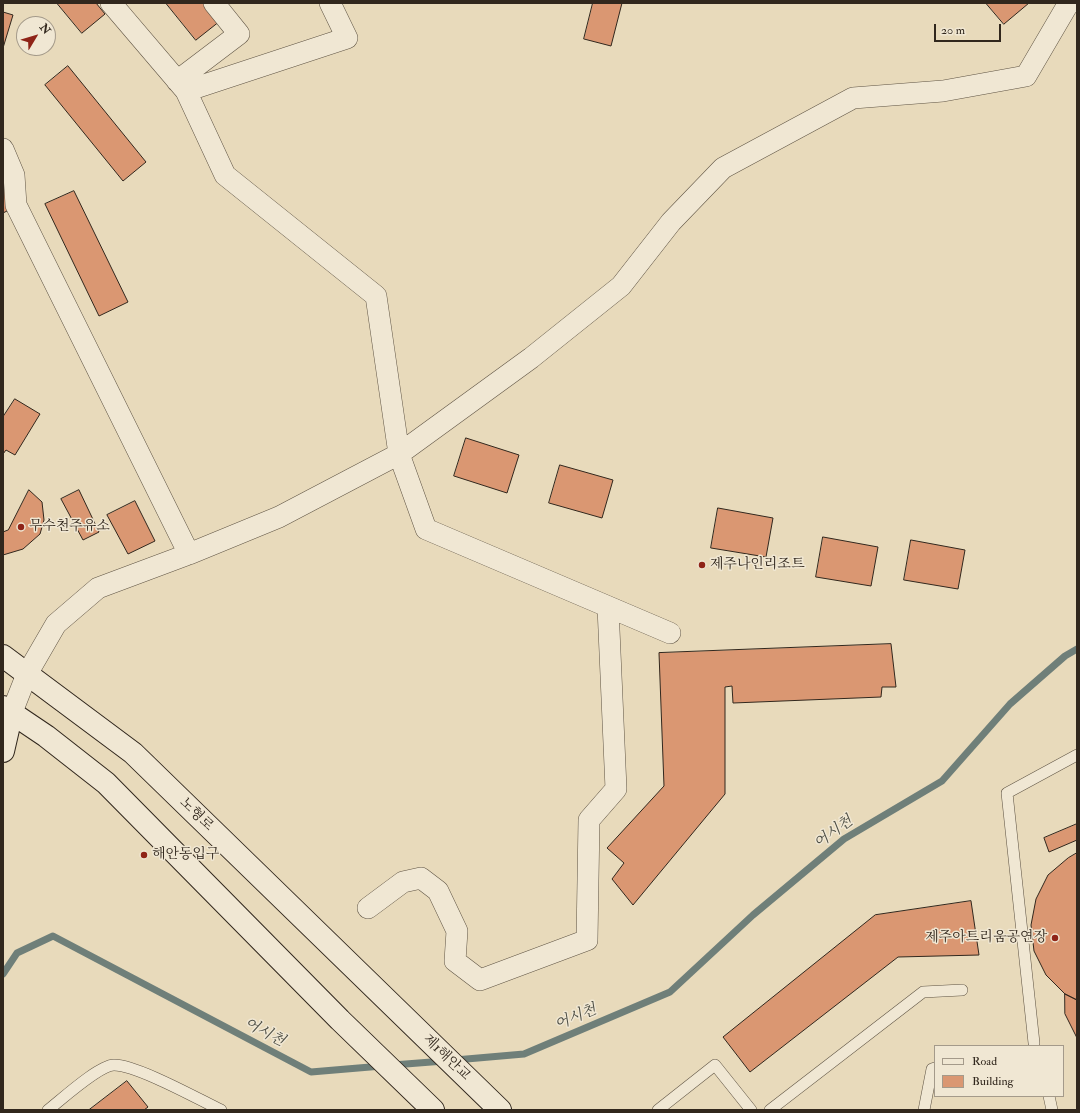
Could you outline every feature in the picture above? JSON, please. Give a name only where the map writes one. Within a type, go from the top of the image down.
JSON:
[{"type":"main road","name":"노형로","points":[[3,656],[133,753],[393,1007]]},
{"type":"main road","points":[[3,751],[7,709],[46,736],[106,783],[340,1020],[427,1105]]},
{"type":"main road","name":"제1해안교","points":[[393,1007],[500,1110]]},
{"type":"street","points":[[111,3],[181,86],[225,175],[376,296],[399,454],[426,529],[670,634]]},
{"type":"street","points":[[181,86],[239,34],[214,3]]},
{"type":"street","points":[[181,86],[347,38],[330,3]]},
{"type":"street","points":[[7,709],[56,624],[98,588],[189,554],[279,517],[399,454],[531,358],[621,286],[671,222],[724,168],[853,98],[943,91],[1026,76],[1070,3]]},
{"type":"street","points":[[3,149],[14,175],[16,205],[189,554]]},
{"type":"street","points":[[368,908],[403,882],[421,878],[438,891],[457,931],[455,960],[480,980],[587,940],[589,820],[616,789],[608,607]]},
{"type":"lane","points":[[1031,1045],[1007,793],[1077,755]]},
{"type":"lane","points":[[770,1110],[923,992],[962,990]]},
{"type":"lane","points":[[48,1110],[95,1073],[112,1064],[133,1068],[221,1110]]},
{"type":"lane","points":[[658,1110],[715,1065],[751,1110]]},
{"type":"lane","points":[[924,1110],[933,1069]]},
{"type":"lane","points":[[1049,1097],[1052,1110]]},
{"type":"building","points":[[57,3],[96,3],[105,14],[82,33]]},
{"type":"building","points":[[166,3],[205,3],[220,21],[196,40]]},
{"type":"building","points":[[593,3],[622,3],[611,46],[584,39]]},
{"type":"building","points":[[986,3],[1029,3],[1004,24]]},
{"type":"building","points":[[3,12],[13,15],[3,48]]},
{"type":"building","points":[[68,66],[146,162],[123,181],[45,85]]},
{"type":"building","points":[[3,184],[13,208],[3,213]]},
{"type":"building","points":[[74,191],[128,302],[99,316],[45,204]]},
{"type":"building","points":[[15,399],[40,414],[15,455],[6,450],[3,454],[3,417]]},
{"type":"building","points":[[466,438],[519,455],[507,493],[454,476]]},
{"type":"building","points":[[560,465],[613,480],[602,518],[549,503]]},
{"type":"building","points":[[29,490],[42,502],[44,520],[40,534],[23,549],[3,555],[3,532],[8,530]]},
{"type":"building","points":[[79,490],[99,532],[83,540],[61,499]]},
{"type":"building","points":[[135,501],[155,541],[128,554],[107,515]]},
{"type":"building","name":"제주나인리조트","points":[[718,508],[773,518],[766,557],[711,548]]},
{"type":"building","points":[[823,537],[878,547],[871,586],[816,577]]},
{"type":"building","points":[[911,540],[965,550],[958,589],[904,580]]},
{"type":"building","points":[[891,644],[896,687],[882,687],[881,697],[733,703],[732,686],[725,687],[725,794],[633,905],[612,879],[624,863],[607,848],[664,786],[659,653]]},
{"type":"building","points":[[1077,824],[1077,840],[1049,852],[1044,838]]},
{"type":"building","name":"제주아트리움공연장","points":[[1077,853],[1077,1000],[1065,994],[1046,975],[1034,951],[1031,925],[1036,899],[1048,875],[1068,858]]},
{"type":"building","points":[[971,901],[979,955],[898,957],[750,1072],[723,1037],[875,915]]},
{"type":"building","points":[[1065,994],[1077,1000],[1077,1038],[1065,1014]]},
{"type":"building","points":[[127,1081],[148,1107],[144,1110],[89,1110]]},
{"type":"waterway","name":"어시천","points":[[455,1060],[524,1054],[670,992],[753,915],[844,839],[942,781],[1010,704],[1065,656],[1077,649]]},
{"type":"waterway","name":"어시천","points":[[3,974],[17,953],[53,936],[311,1072],[382,1066]]},
{"type":"waterway","name":"어시천","points":[[393,1065],[444,1061]]},
{"type":"place","name":"무수천주유소","points":[[21,527]]},
{"type":"place","name":"제주나인리조트","points":[[702,565]]},
{"type":"place","name":"해안동입구","points":[[144,855]]},
{"type":"place","name":"제주아트리움공연장","points":[[1055,938]]}]
